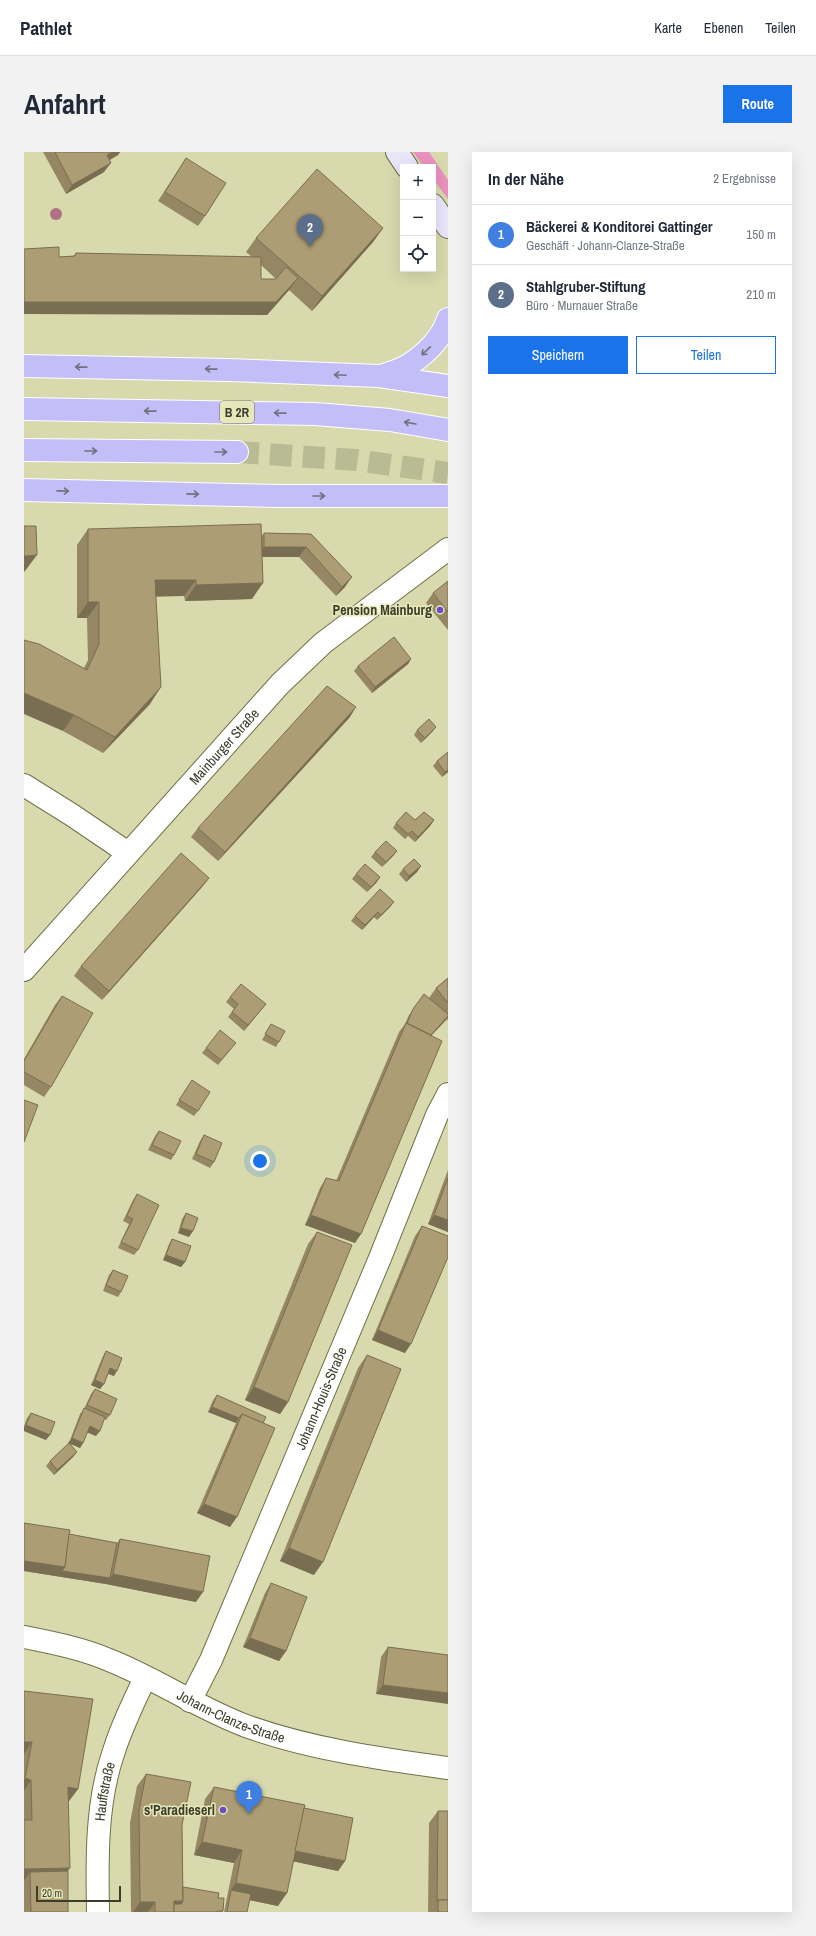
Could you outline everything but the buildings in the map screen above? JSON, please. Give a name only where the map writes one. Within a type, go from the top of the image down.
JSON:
[{"type":"highway","points":[[379,376],[404,368],[420,356],[435,342],[448,319]]},
{"type":"highway","points":[[24,366],[228,370],[379,376],[448,386]]},
{"type":"highway","name":"B 2R","points":[[24,409],[315,414],[390,420],[448,430]]},
{"type":"highway","points":[[24,450],[237,452]]},
{"type":"highway","points":[[24,490],[272,496],[448,496]]},
{"type":"main road","points":[[396,152],[405,164]]},
{"type":"main road","points":[[436,209],[448,227]]},
{"type":"street","name":"Mainburger Straße","points":[[24,970],[280,684],[323,643],[448,549]]},
{"type":"street","points":[[24,785],[128,853]]},
{"type":"street","name":"Johann-Houis-Straße","points":[[190,1701],[211,1660],[380,1258],[437,1115],[448,1094]]},
{"type":"street","name":"Johann-Clanze-Straße","points":[[24,1637],[71,1646],[110,1660],[190,1701],[246,1726],[316,1745],[400,1761],[448,1768]]},
{"type":"street","name":"Hauffstraße","points":[[98,1912],[97,1853],[106,1784],[112,1755],[128,1712],[145,1678]]},
{"type":"shaded area","points":[[413,152],[429,152],[448,180],[448,199],[436,183],[436,164],[422,164]]},
{"type":"tunnel","points":[[237,452],[356,460],[448,473]]},
{"type":"place","name":"Stahlgruber-Stiftung","points":[[310,247]]},
{"type":"place","name":"Pension Mainburg","points":[[440,610]]},
{"type":"place","name":"s'Paradieserl","points":[[223,1810]]},
{"type":"place","name":"Bäckerei & Konditorei Gattinger","points":[[249,1814]]}]
